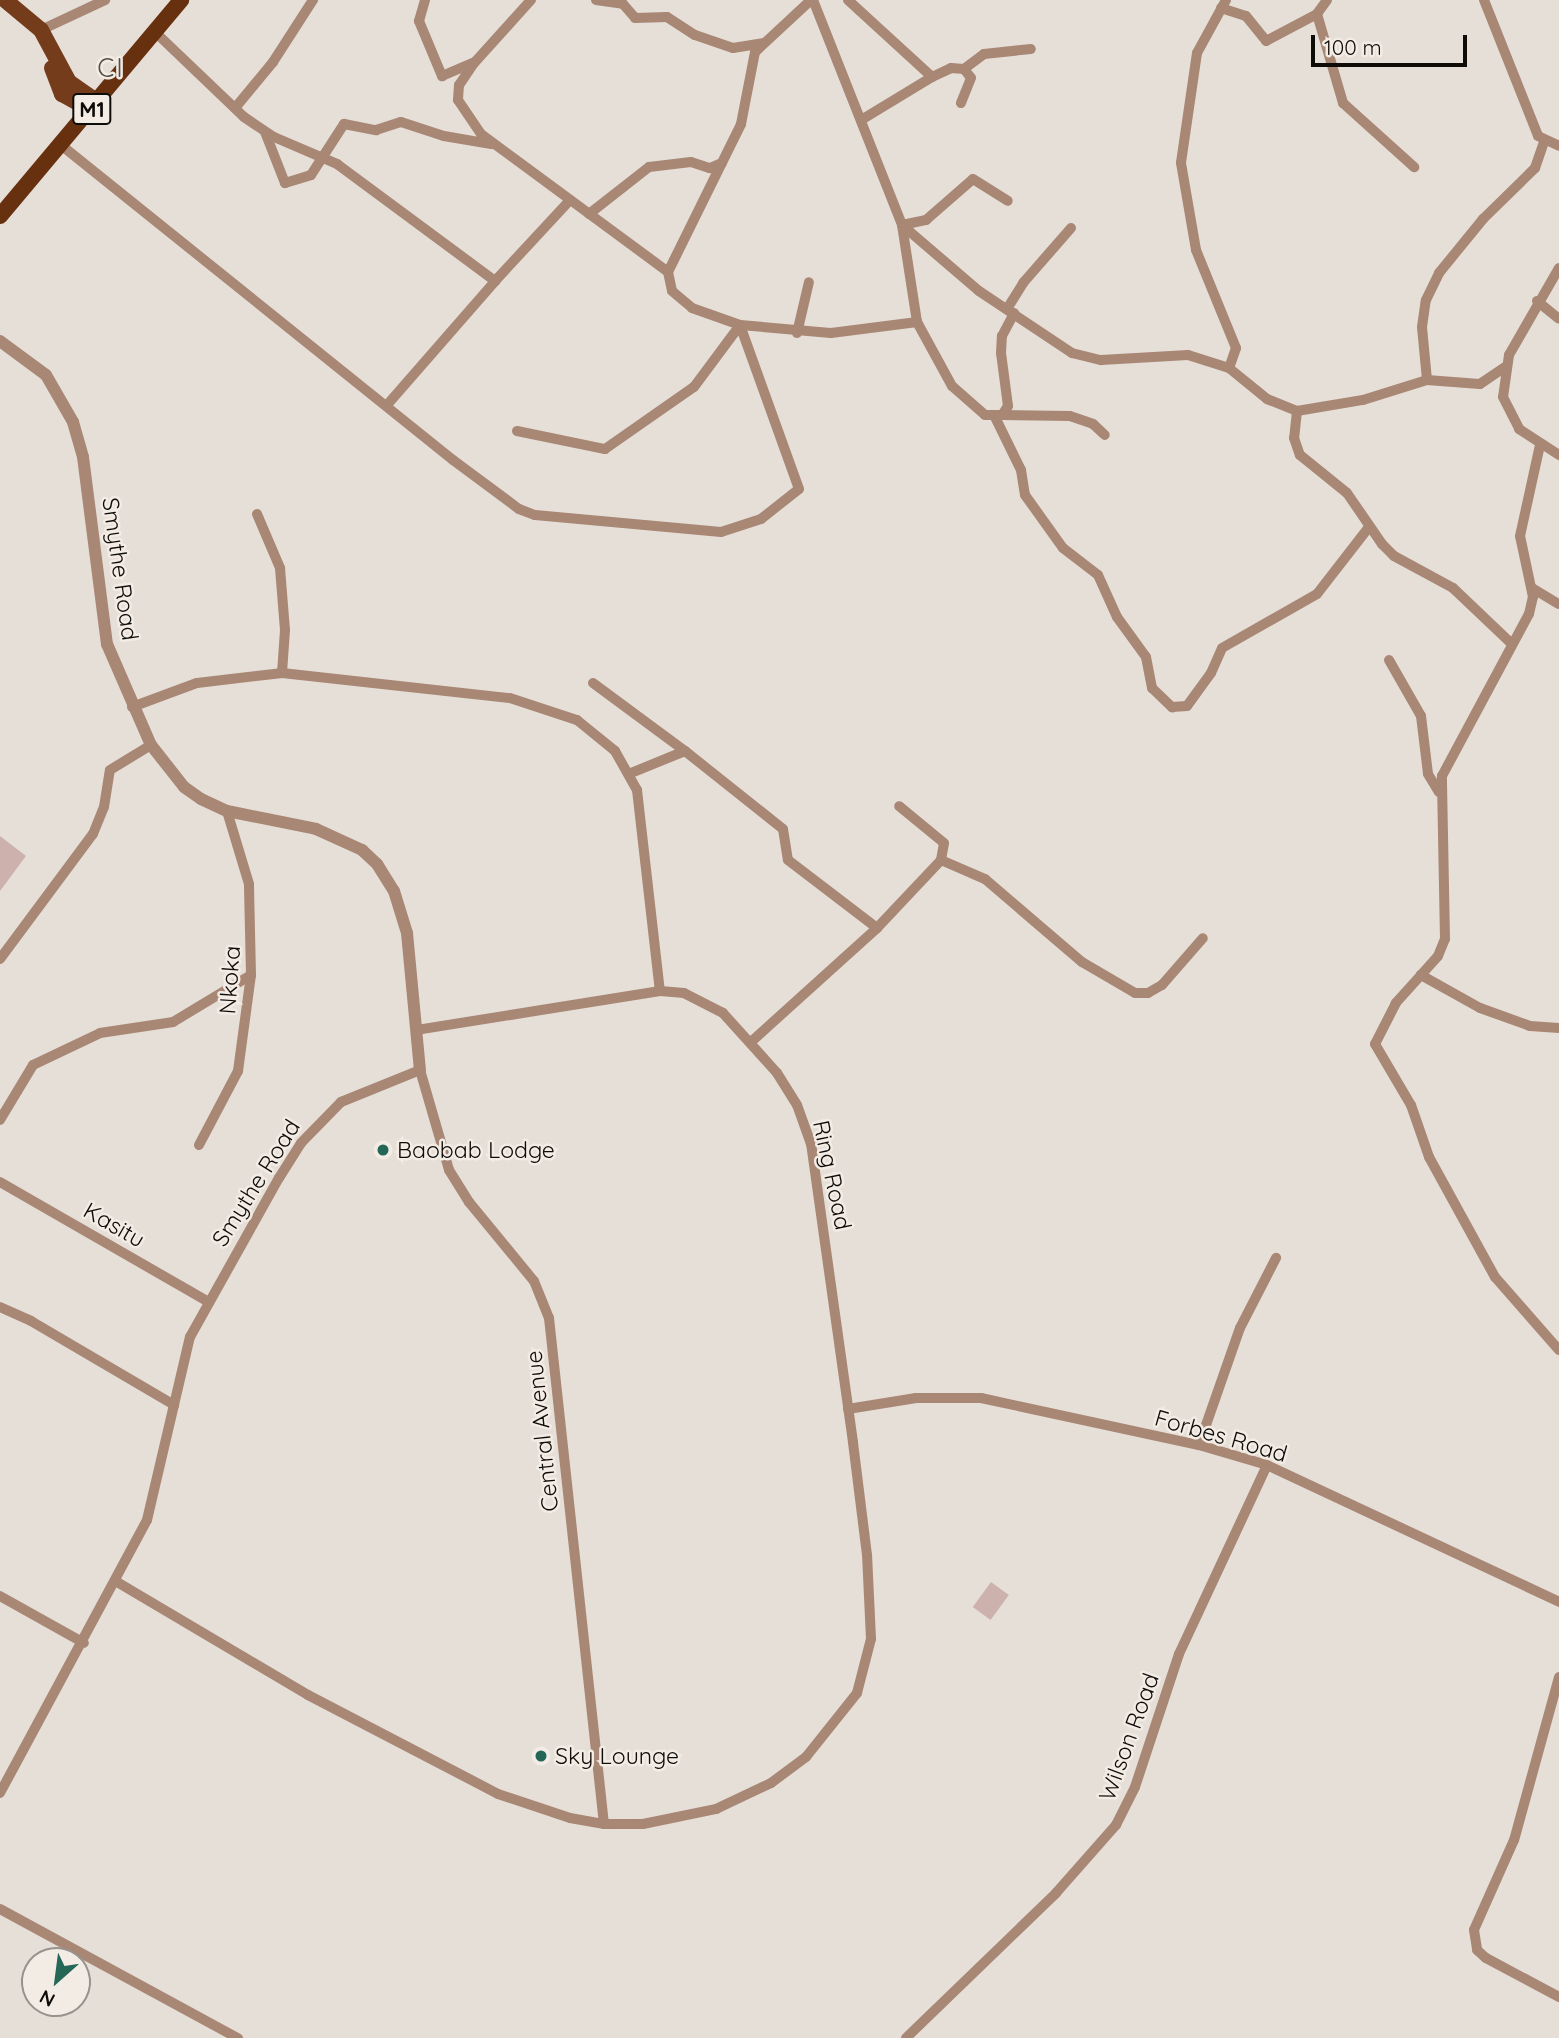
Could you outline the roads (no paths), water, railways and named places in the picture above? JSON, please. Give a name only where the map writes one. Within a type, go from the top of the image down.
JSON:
[{"type":"highway","name":"M1","points":[[0,216],[95,106],[181,0]]},
{"type":"main road","points":[[5,0],[44,38],[54,80],[62,94],[95,106]]},
{"type":"street","points":[[44,38],[105,0]]},
{"type":"street","points":[[235,108],[273,62],[313,0]]},
{"type":"street","points":[[425,0],[419,21],[442,75],[474,63]]},
{"type":"street","points":[[531,0],[474,63],[459,85],[458,100],[474,126],[495,145],[668,272],[673,292],[692,308],[740,325],[797,333],[831,333],[917,321]]},
{"type":"street","points":[[596,0],[624,4],[635,18],[667,17],[695,35],[733,48],[764,43]]},
{"type":"street","points":[[668,272],[741,124],[755,52],[812,0],[863,119],[902,225],[917,321],[952,386],[975,409],[998,416],[1070,416],[1093,424],[1105,435]]},
{"type":"street","points":[[848,0],[932,76]]},
{"type":"street","points":[[1228,368],[1236,348],[1196,250],[1181,163],[1197,53],[1224,4],[1246,16],[1266,41],[1317,14],[1327,0]]},
{"type":"street","points":[[1427,380],[1422,327],[1426,300],[1438,273],[1476,227],[1535,168],[1544,142],[1484,0]]},
{"type":"street","points":[[1317,14],[1343,103],[1414,167]]},
{"type":"street","points":[[154,32],[235,108],[265,132],[321,154],[495,281]]},
{"type":"street","points":[[863,119],[932,76],[951,68],[964,69],[984,54],[1031,49]]},
{"type":"street","points":[[961,103],[971,78],[964,69]]},
{"type":"street","points":[[265,132],[285,183],[312,175],[321,154],[344,124],[376,130],[401,122],[444,136],[495,145]]},
{"type":"street","points":[[1544,142],[1559,146]]},
{"type":"street","points":[[61,145],[486,484],[535,515],[734,530],[761,519],[799,489],[740,325]]},
{"type":"street","points":[[589,214],[649,167],[691,162],[710,168],[722,163]]},
{"type":"street","points":[[902,225],[926,220],[973,179],[1008,201]]},
{"type":"street","points":[[387,405],[570,200]]},
{"type":"street","points":[[902,225],[979,292],[1088,359],[1188,355],[1228,368],[1268,399],[1297,411],[1363,400],[1427,380],[1480,384],[1505,367]]},
{"type":"street","points":[[998,416],[1009,406],[1002,336],[1010,311],[1023,283],[1071,228]]},
{"type":"street","points":[[1559,268],[1537,301],[1505,367],[1507,413],[1540,445],[1559,455]]},
{"type":"street","points":[[797,333],[808,282]]},
{"type":"street","points":[[1537,301],[1559,319]]},
{"type":"street","points":[[517,431],[604,449],[694,387],[740,325]]},
{"type":"street","name":"Smythe Road","points":[[0,341],[46,375],[73,422],[83,457],[107,644],[132,707],[151,745],[184,787],[227,811],[316,829],[356,846],[377,864],[394,891],[407,933],[420,1070],[359,1092],[325,1116],[300,1143],[190,1337],[147,1520],[117,1582],[0,1793]]},
{"type":"street","points":[[1297,411],[1294,438],[1300,455],[1347,493],[1369,527],[1394,556],[1453,588],[1512,644]]},
{"type":"street","points":[[998,416],[1021,470],[1026,495],[1063,548],[1098,575],[1116,617],[1146,657],[1152,688],[1172,706],[1187,706],[1211,673],[1222,648],[1317,594],[1369,527]]},
{"type":"street","points":[[1540,445],[1520,536],[1532,588],[1529,614],[1447,761],[1440,793],[1445,939],[1438,956],[1396,1003],[1375,1044],[1410,1105],[1429,1157],[1495,1277],[1559,1350]]},
{"type":"street","points":[[257,514],[280,568],[285,630],[282,673]]},
{"type":"street","points":[[1532,588],[1559,604]]},
{"type":"street","points":[[1389,660],[1421,716],[1428,775],[1440,793]]},
{"type":"street","points":[[132,707],[197,683],[282,673],[510,698],[546,707],[596,732],[631,773],[643,819],[660,991]]},
{"type":"street","points":[[593,683],[685,751],[783,830],[788,860],[877,928]]},
{"type":"street","points":[[0,959],[93,834],[104,807],[110,770],[151,745]]},
{"type":"street","points":[[631,773],[685,751]]},
{"type":"street","points":[[752,1041],[877,928],[942,860],[944,843],[899,806]]},
{"type":"street","name":"Nkoka","points":[[199,1144],[239,1071],[251,975],[249,884],[227,811]]},
{"type":"street","points":[[942,860],[985,879],[1082,962],[1135,993],[1148,993],[1162,985],[1203,937]]},
{"type":"street","points":[[0,1120],[20,1082],[33,1065],[89,1036],[173,1022],[251,975]]},
{"type":"street","points":[[1421,975],[1480,1008],[1530,1026],[1559,1028]]},
{"type":"street","name":"Ring Road","points":[[117,1582],[309,1695],[498,1794],[570,1818],[604,1824],[643,1824],[716,1809],[771,1783],[806,1757],[857,1693],[871,1639],[867,1555],[811,1144],[797,1105],[752,1041],[702,1000],[684,993],[660,991],[416,1030]]},
{"type":"street","name":"Central Avenue","points":[[420,1070],[449,1170],[468,1202],[524,1267],[549,1318],[604,1824]]},
{"type":"street","name":"Kasitu","points":[[0,1182],[209,1302]]},
{"type":"street","points":[[1199,1445],[1240,1328],[1276,1258]]},
{"type":"street","points":[[0,1307],[32,1321],[174,1405]]},
{"type":"street","name":"Forbes Road","points":[[848,1409],[915,1398],[981,1398],[1199,1445],[1267,1465],[1559,1602]]},
{"type":"street","name":"Wilson Road","points":[[906,2038],[1056,1893],[1115,1825],[1135,1787],[1184,1643],[1267,1465]]},
{"type":"street","points":[[0,1596],[84,1643]]},
{"type":"street","points":[[1559,1677],[1514,1840],[1474,1930],[1477,1950],[1486,1958],[1559,1997]]},
{"type":"street","points":[[0,1909],[238,2038]]},
{"type":"place","name":"Baobab Lodge","points":[[383,1150]]},
{"type":"place","name":"Sky Lounge","points":[[541,1756]]},
{"type":"district","name":"CI","points":[[111,68]]}]
